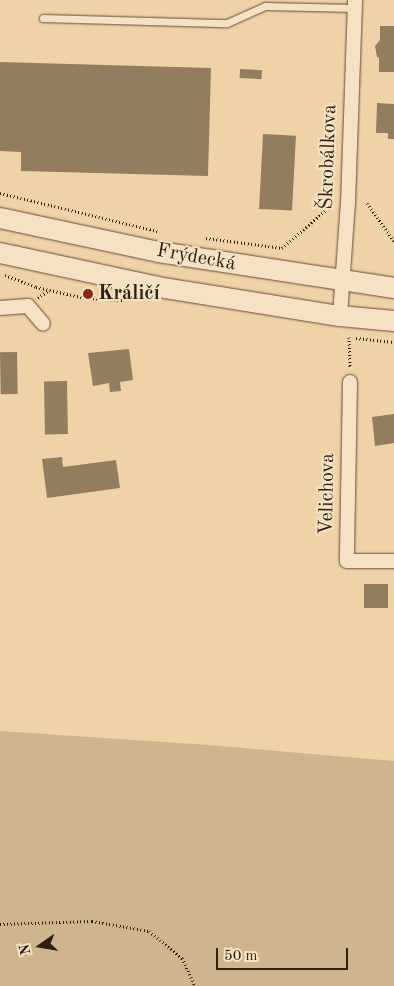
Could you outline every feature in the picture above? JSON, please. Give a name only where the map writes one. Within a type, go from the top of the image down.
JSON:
[{"type":"main road","name":"Frýdecká","points":[[0,218],[159,252],[343,282],[394,288]]},
{"type":"main road","name":"Frýdecká","points":[[0,253],[158,287],[340,316],[394,322]]},
{"type":"street","name":"Škrobálkova","points":[[340,316],[348,203],[355,4]]},
{"type":"street","points":[[0,308],[28,306],[43,324]]},
{"type":"street","name":"Velichova","points":[[350,382],[347,560],[394,561]]},
{"type":"lane","points":[[44,18],[227,23],[265,6],[355,4]]},
{"type":"path","points":[[0,193],[164,232]]},
{"type":"path","points":[[203,238],[282,248],[334,203]]},
{"type":"path","points":[[367,203],[394,241]]},
{"type":"path","points":[[350,382],[349,337],[394,342]]},
{"type":"path","points":[[0,924],[92,921],[149,931],[182,958],[195,986]]},
{"type":"shaded area","points":[[0,731],[209,745],[394,761],[394,986],[0,986]]},
{"type":"building","points":[[380,26],[394,26],[394,72],[379,72],[379,58],[377,57],[375,46],[380,40]]},
{"type":"building","points":[[0,62],[211,68],[208,176],[21,171],[21,152],[0,151]]},
{"type":"building","points":[[240,69],[262,70],[261,79],[240,78]]},
{"type":"building","points":[[377,103],[394,104],[394,139],[388,139],[388,133],[376,133]]},
{"type":"building","points":[[263,134],[296,136],[292,211],[259,209]]},
{"type":"building","points":[[129,349],[133,380],[120,382],[121,391],[110,392],[109,383],[93,386],[88,353]]},
{"type":"building","points":[[0,352],[17,352],[18,394],[1,394]]},
{"type":"building","points":[[44,381],[67,381],[68,434],[45,434]]},
{"type":"building","points":[[394,414],[394,443],[375,446],[372,417]]},
{"type":"building","points":[[62,457],[63,467],[116,460],[120,488],[47,498],[42,459]]},
{"type":"building","points":[[364,584],[388,584],[388,608],[364,608]]},
{"type":"place","name":"Králičí","points":[[88,294]]}]
